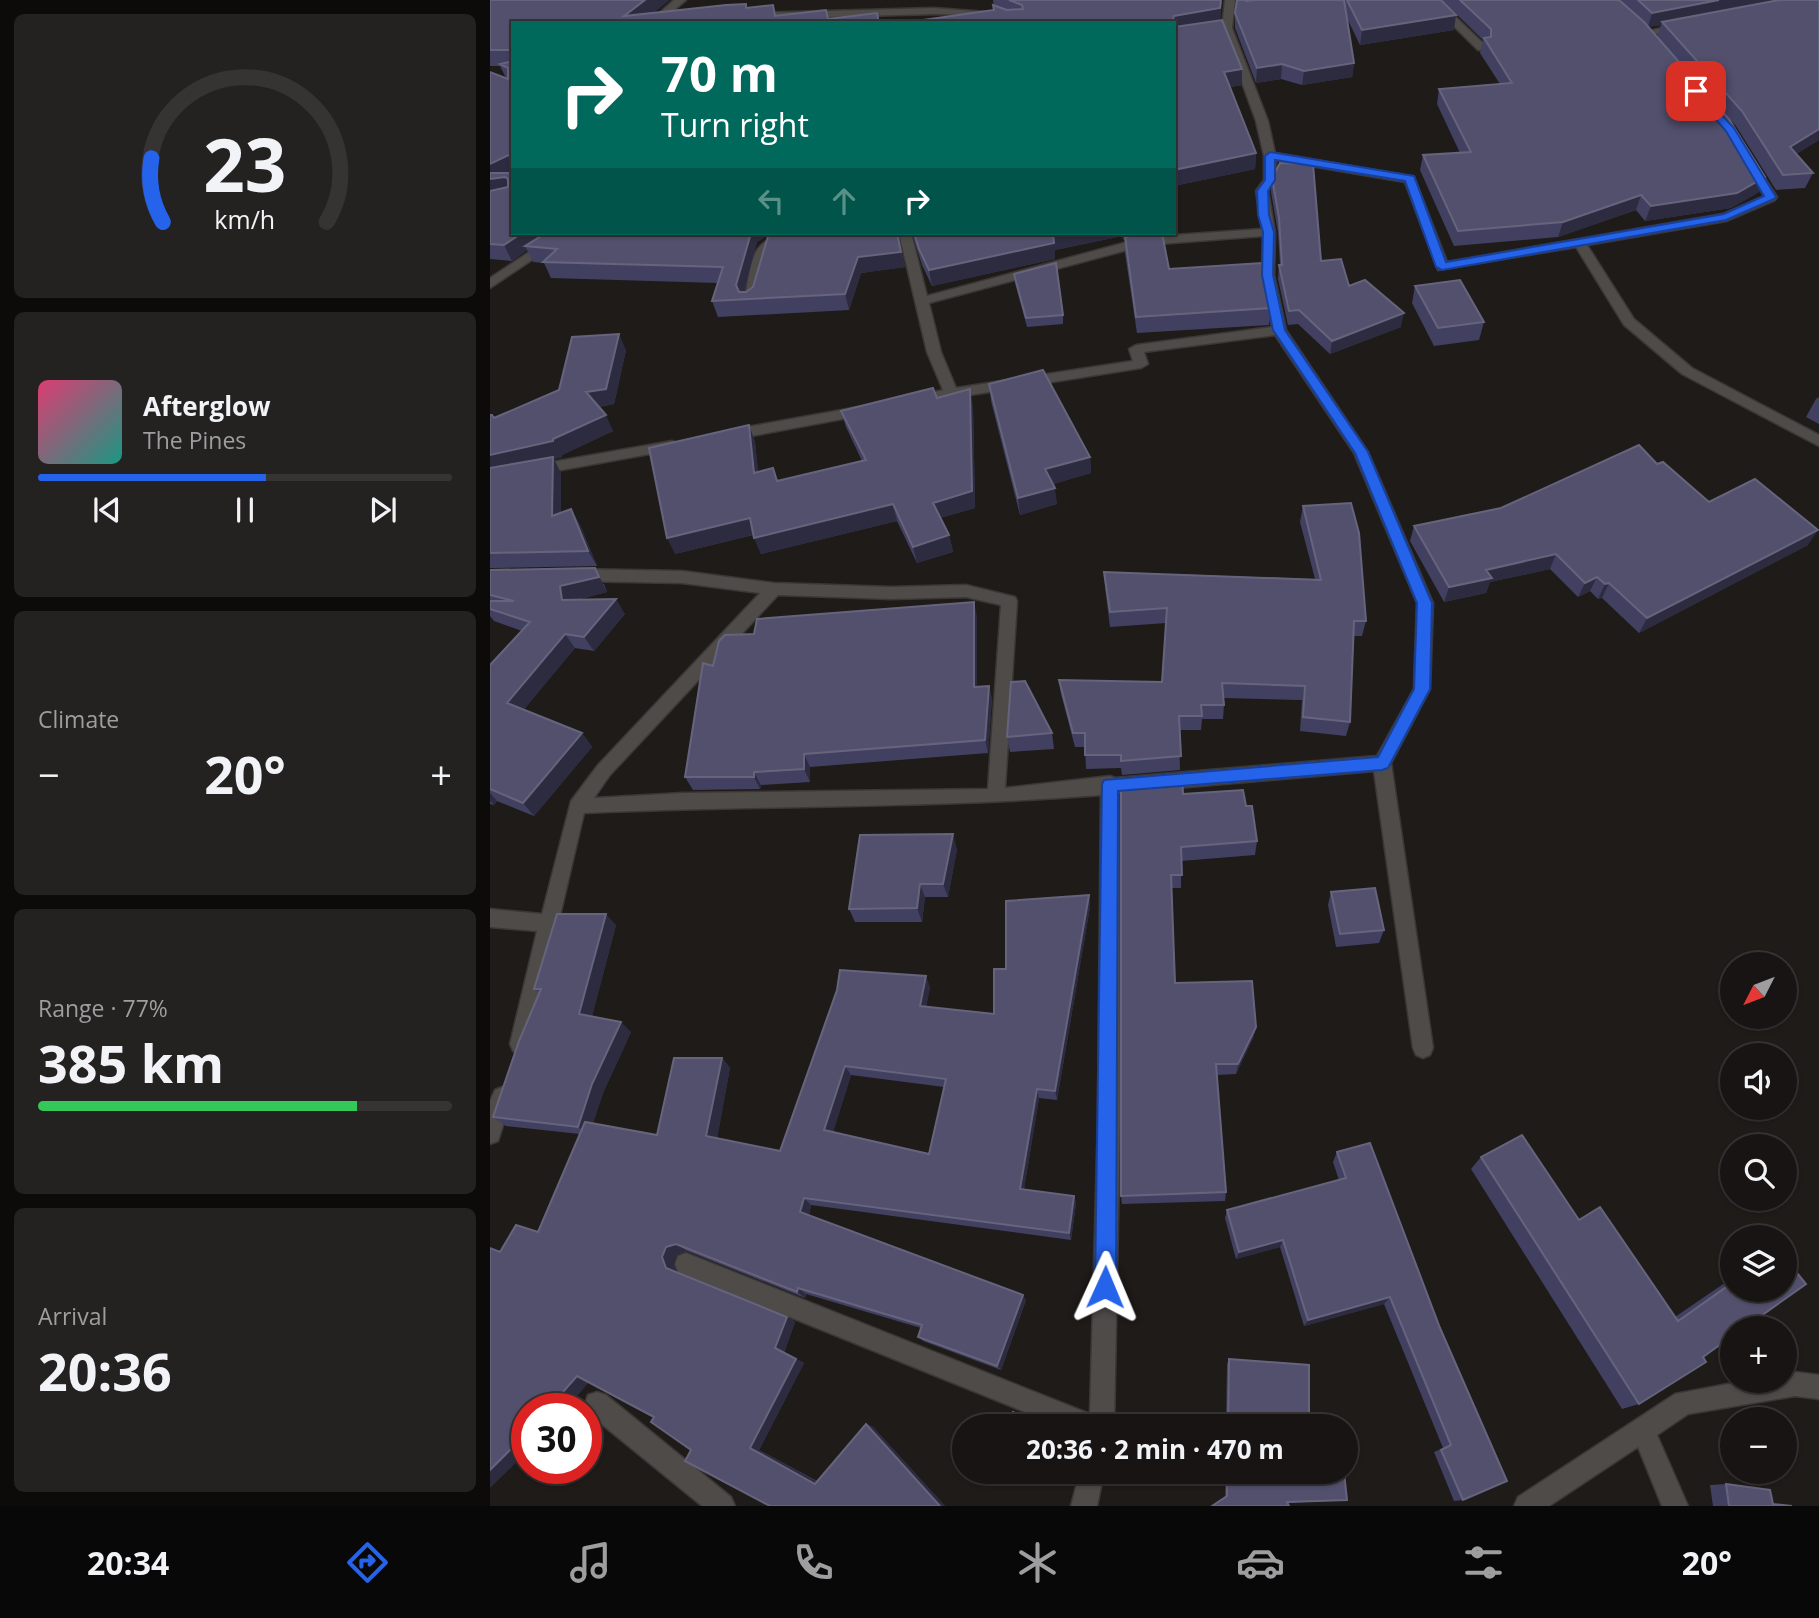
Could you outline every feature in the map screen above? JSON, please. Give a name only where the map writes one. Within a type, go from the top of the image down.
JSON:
[{"type":"street","points":[[655,21],[670,6],[681,0]]},
{"type":"street","points":[[1230,0],[1227,29],[1262,121],[1270,156],[1270,180],[1262,191],[1269,232],[1268,275],[1279,330],[1361,452],[1425,603],[1422,689],[1382,763],[1423,1048]]},
{"type":"street","points":[[1432,0],[1482,48]]},
{"type":"street","points":[[735,15],[956,9],[995,14],[1012,21]]},
{"type":"street","points":[[1645,33],[1697,23]]},
{"type":"street","points":[[1213,31],[1227,29]]},
{"type":"street","points":[[1270,156],[1410,178],[1442,267],[1726,217],[1771,197],[1744,152]]},
{"type":"street","points":[[922,301],[1146,241],[1269,232]]},
{"type":"street","points":[[490,284],[563,235]]},
{"type":"street","points":[[902,236],[922,301],[933,352],[951,393]]},
{"type":"street","points":[[750,302],[766,243],[800,240]]},
{"type":"street","points":[[1578,241],[1629,322],[1687,371],[1819,441]]},
{"type":"street","points":[[904,404],[951,393],[1141,364],[1136,349],[1279,330]]},
{"type":"street","points":[[717,438],[877,409]]},
{"type":"street","points":[[490,478],[690,442]]},
{"type":"street","points":[[555,575],[682,577],[774,589],[891,593],[966,591],[1009,601],[996,796]]},
{"type":"street","points":[[490,1133],[526,1028],[578,806],[604,770],[774,589]]},
{"type":"street","points":[[578,806],[683,801],[996,796],[1110,784],[1382,763]]},
{"type":"street","points":[[1102,1414],[1109,1119],[1110,784]]},
{"type":"street","points":[[490,918],[549,923]]},
{"type":"street","points":[[686,1264],[1059,1414]]},
{"type":"street","points":[[1527,1506],[1684,1403],[1795,1384],[1819,1387]]},
{"type":"street","points":[[602,1408],[722,1506]]},
{"type":"street","points":[[1643,1430],[1675,1506]]},
{"type":"street","points":[[1084,1506],[1089,1484]]},
{"type":"building","points":[[490,0],[645,0],[624,16],[726,5],[746,4],[746,8],[773,5],[775,16],[826,10],[828,19],[877,13],[879,21],[511,21],[511,50],[490,50]]},
{"type":"building","points":[[1009,0],[1221,0],[1220,8],[1174,16],[1173,21],[916,21],[994,10],[993,5],[1007,10],[1023,9],[1022,5]]},
{"type":"building","points":[[1237,0],[1344,0],[1354,63],[1304,71],[1282,64],[1257,68],[1235,13]]},
{"type":"building","points":[[1347,0],[1441,0],[1456,15],[1362,30]]},
{"type":"building","points":[[1460,0],[1619,0],[1644,22],[1729,119],[1765,177],[1737,193],[1651,206],[1641,195],[1563,222],[1458,231],[1423,155],[1471,152],[1439,89],[1512,83],[1484,38],[1491,37],[1491,29]]},
{"type":"building","points":[[1638,0],[1719,0],[1652,13]]},
{"type":"building","points":[[1779,0],[1819,0],[1819,129],[1790,147],[1813,173],[1783,175],[1742,111],[1662,22]]},
{"type":"building","points":[[1222,20],[1242,69],[1224,72],[1256,153],[1176,170],[1176,27]]},
{"type":"building","points":[[511,61],[511,154],[490,164],[490,72],[508,79],[508,68],[500,64]]},
{"type":"building","points":[[1280,163],[1313,164],[1321,261],[1341,259],[1349,286],[1365,280],[1404,313],[1332,341],[1299,310],[1289,311],[1279,265],[1282,265],[1279,218],[1272,178]]},
{"type":"building","points":[[490,173],[511,173],[511,235],[519,235],[504,245],[490,244],[490,191],[508,187],[508,179],[490,179]]},
{"type":"building","points":[[543,235],[750,235],[736,285],[739,292],[746,292],[753,287],[768,235],[897,235],[901,252],[858,257],[845,294],[712,301],[723,267],[543,262],[557,249],[525,246]]},
{"type":"building","points":[[915,235],[1053,235],[1054,243],[929,270]]},
{"type":"building","points":[[1162,235],[1169,269],[1262,263],[1270,308],[1136,317],[1125,237]]},
{"type":"building","points":[[1056,263],[1063,315],[1026,318],[1014,274]]},
{"type":"building","points":[[1460,280],[1484,322],[1438,328],[1415,286]]},
{"type":"building","points":[[619,334],[606,389],[586,392],[606,415],[553,441],[490,455],[490,415],[494,418],[559,390],[572,337]]},
{"type":"building","points":[[1043,370],[1090,457],[1045,469],[1055,488],[1018,498],[989,384]]},
{"type":"building","points":[[933,388],[937,398],[970,389],[972,491],[933,503],[949,535],[913,547],[893,504],[754,538],[750,518],[667,538],[649,448],[749,425],[754,473],[773,468],[777,481],[866,460],[841,411]]},
{"type":"building","points":[[1639,445],[1657,464],[1663,462],[1709,502],[1755,479],[1818,530],[1647,618],[1609,583],[1605,584],[1597,577],[1585,583],[1556,554],[1486,570],[1492,578],[1449,587],[1414,526],[1501,508]]},
{"type":"building","points":[[553,457],[552,516],[571,509],[588,551],[490,553],[490,468]]},
{"type":"building","points":[[1351,503],[1359,533],[1366,621],[1354,621],[1350,722],[1303,717],[1305,686],[1222,683],[1224,705],[1201,705],[1202,716],[1179,716],[1181,756],[1121,761],[1121,755],[1085,755],[1085,733],[1073,733],[1059,680],[1162,682],[1167,608],[1110,612],[1104,572],[1321,580],[1303,506]]},
{"type":"building","points":[[595,568],[599,577],[560,586],[562,600],[616,599],[584,637],[565,634],[507,703],[582,733],[523,803],[490,789],[490,665],[530,622],[490,609],[490,601],[514,601],[490,595],[490,570]]},
{"type":"building","points":[[974,602],[974,687],[989,686],[985,740],[804,754],[804,769],[754,772],[754,777],[685,777],[703,663],[713,666],[719,641],[725,635],[754,634],[757,619]]},
{"type":"building","points":[[1025,681],[1052,733],[1007,737],[1011,682]]},
{"type":"building","points":[[1182,775],[1183,794],[1243,790],[1246,806],[1252,806],[1257,841],[1181,847],[1182,875],[1171,875],[1175,983],[1252,981],[1256,1027],[1238,1064],[1216,1064],[1226,1192],[1121,1196],[1121,781]]},
{"type":"building","points":[[953,834],[943,884],[920,884],[917,908],[849,909],[860,835]]},
{"type":"building","points":[[1375,888],[1384,930],[1340,934],[1331,892]]},
{"type":"building","points":[[1089,895],[1055,1091],[1037,1089],[1020,1189],[1074,1196],[1069,1233],[804,1198],[800,1212],[1023,1295],[997,1366],[918,1337],[922,1325],[798,1288],[797,1292],[676,1244],[666,1247],[662,1257],[666,1268],[787,1317],[775,1348],[796,1359],[750,1448],[815,1484],[866,1424],[940,1506],[770,1506],[685,1461],[691,1450],[651,1422],[654,1417],[577,1376],[562,1393],[511,1393],[511,1449],[490,1470],[490,1248],[500,1252],[516,1225],[538,1232],[585,1122],[657,1135],[674,1058],[722,1058],[706,1136],[780,1151],[837,990],[840,970],[926,976],[920,1006],[994,1014],[994,969],[1006,969],[1006,901]],"holes":[[[845,1066],[946,1079],[929,1154],[824,1130]]]},
{"type":"building","points":[[557,914],[606,914],[579,1014],[621,1022],[592,1084],[578,1127],[493,1117],[519,1041],[541,989],[534,989]]},
{"type":"building","points":[[1522,1135],[1579,1220],[1600,1207],[1678,1321],[1720,1291],[1720,1302],[1781,1302],[1761,1316],[1720,1316],[1720,1345],[1703,1357],[1706,1362],[1639,1404],[1481,1157]]},
{"type":"building","points":[[1370,1143],[1440,1328],[1507,1481],[1463,1500],[1441,1450],[1451,1445],[1390,1297],[1308,1320],[1283,1240],[1239,1252],[1227,1210],[1346,1178],[1337,1152]]},
{"type":"building","points":[[1797,1273],[1806,1284],[1797,1290]]},
{"type":"building","points":[[1229,1359],[1309,1365],[1309,1414],[1228,1414]]},
{"type":"building","points":[[1227,1484],[1345,1484],[1347,1500],[1287,1502],[1289,1506],[1212,1506],[1227,1496]]},
{"type":"building","points":[[1726,1484],[1770,1490],[1773,1504],[1792,1506],[1729,1506]]},
{"type":"route","points":[[1105,1287],[1109,1119],[1110,784],[1382,763],[1422,689],[1425,603],[1361,452],[1279,330],[1268,275],[1269,232],[1262,191],[1270,180],[1270,156],[1410,178],[1442,267],[1726,217],[1771,197],[1730,130],[1696,91]]}]
